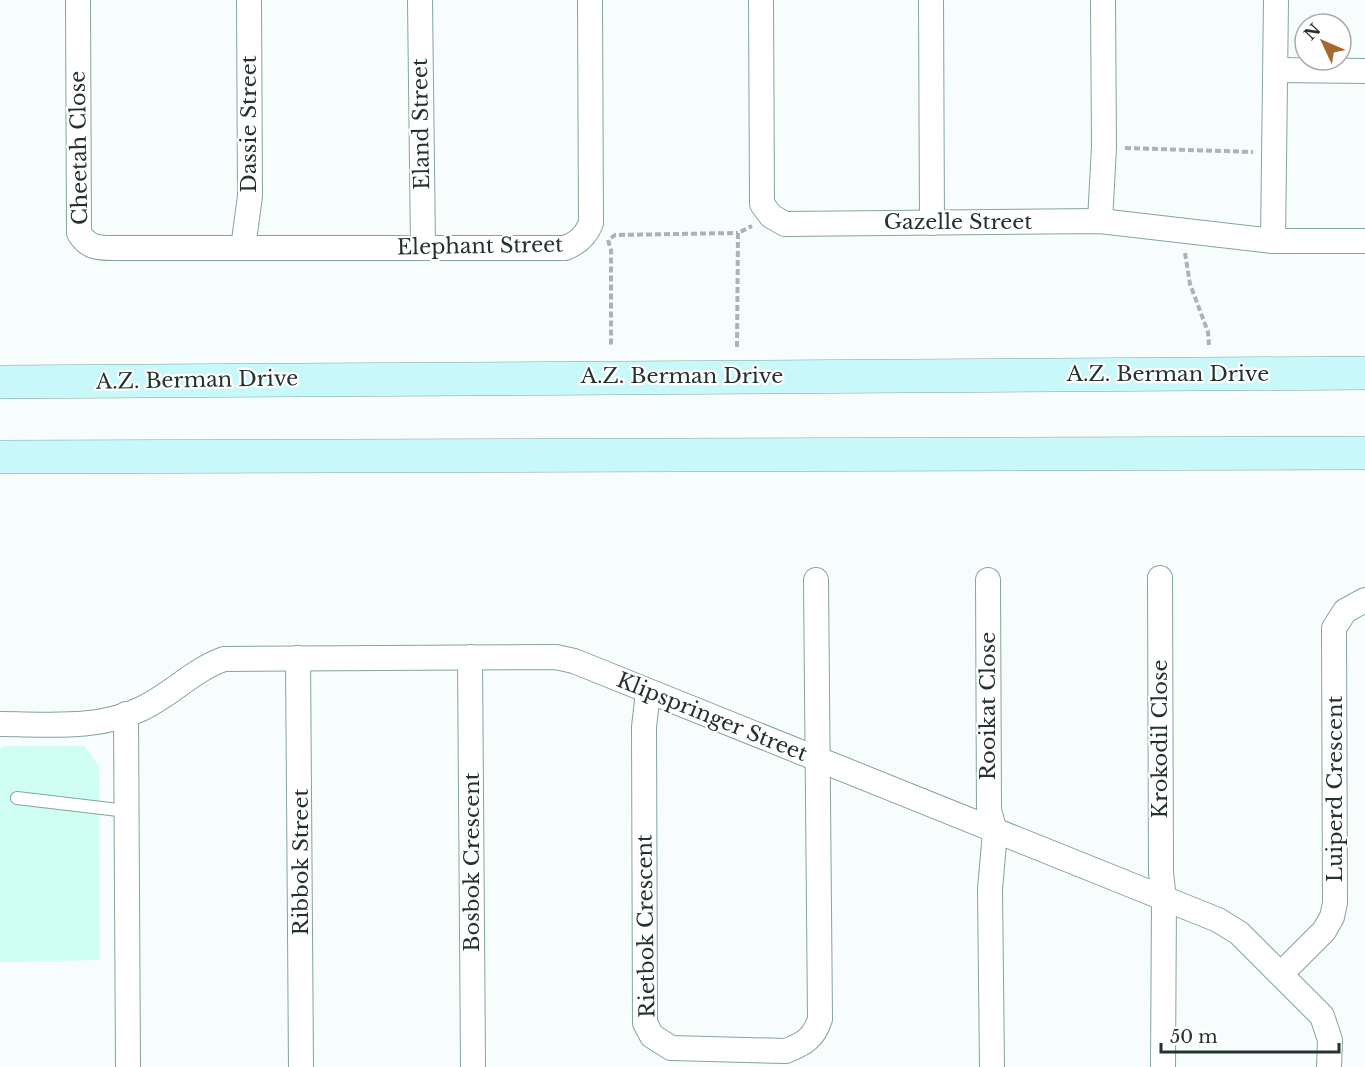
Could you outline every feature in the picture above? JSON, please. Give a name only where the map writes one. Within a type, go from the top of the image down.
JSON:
[{"type":"main road","name":"A.Z. Berman Drive","points":[[0,382],[1365,373]]},
{"type":"main road","points":[[0,457],[1365,453]]},
{"type":"street","name":"Cheetah Close","points":[[78,0],[79,233],[84,241],[94,248],[243,248]]},
{"type":"street","name":"Dassie Street","points":[[243,248],[250,196],[249,0]]},
{"type":"street","name":"Eland Street","points":[[420,0],[423,248]]},
{"type":"street","name":"Elephant Street","points":[[243,248],[565,248],[598,237],[591,223],[590,0]]},
{"type":"street","points":[[761,0],[762,204],[771,216]]},
{"type":"street","points":[[932,0],[932,223]]},
{"type":"street","points":[[1100,221],[1104,147],[1103,0]]},
{"type":"street","points":[[1273,242],[1276,0]]},
{"type":"street","points":[[1276,70],[1365,71]]},
{"type":"street","name":"Gazelle Street","points":[[771,216],[785,224],[1100,221],[1273,242],[1365,241]]},
{"type":"street","name":"Krokodil Close","points":[[1160,579],[1161,873],[1164,899],[1163,1067]]},
{"type":"street","points":[[816,580],[816,759]]},
{"type":"street","name":"Rooikat Close","points":[[988,580],[989,810],[995,832],[990,889],[992,1067]]},
{"type":"street","name":"Luiperd Crescent","points":[[1282,973],[1324,931],[1332,917],[1335,870],[1334,628],[1345,611],[1365,600]]},
{"type":"street","name":"Bosbok Crescent","points":[[470,657],[473,1067]]},
{"type":"street","name":"Klipspringer Street","points":[[0,724],[92,724],[141,709],[207,665],[224,659],[556,657],[574,661],[1218,920],[1239,933],[1282,973],[1322,1016],[1330,1040],[1329,1067]]},
{"type":"street","name":"Ribbok Street","points":[[298,658],[301,1067]]},
{"type":"street","name":"Rietbok Crescent","points":[[648,692],[644,727],[645,1023],[652,1036],[671,1048],[786,1051],[809,1040],[816,1032],[820,1019],[816,759]]},
{"type":"street","points":[[126,714],[128,1067]]},
{"type":"lane","points":[[17,798],[127,811]]},
{"type":"path","points":[[1104,147],[1275,153]]},
{"type":"path","points":[[611,347],[598,237],[738,233],[771,216]]},
{"type":"path","points":[[1184,231],[1190,284],[1208,332],[1209,345]]},
{"type":"path","points":[[737,346],[738,233]]},
{"type":"shaded area","points":[[4,746],[84,746],[99,766],[100,960],[0,962],[0,749]]}]
